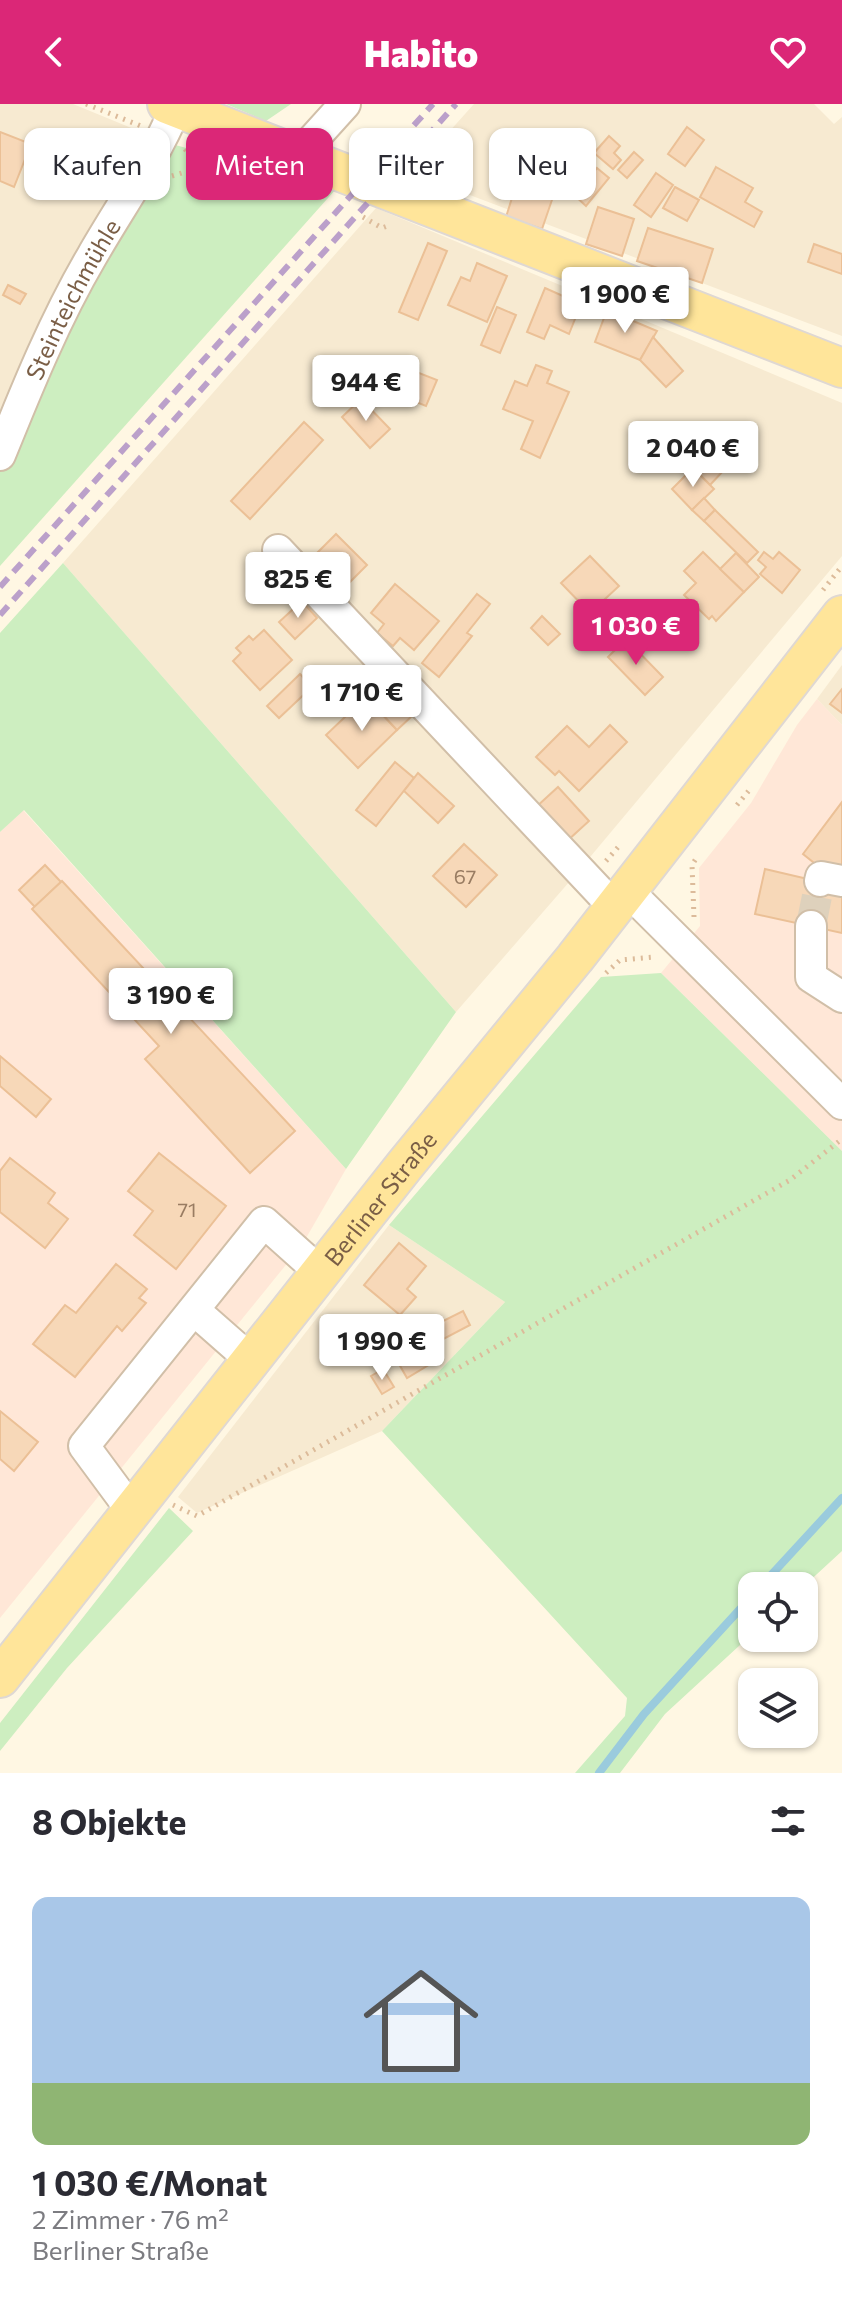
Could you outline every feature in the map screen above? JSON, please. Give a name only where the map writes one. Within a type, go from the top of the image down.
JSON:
[{"type":"main road","points":[[169,116],[196,128]]},
{"type":"main road","points":[[333,184],[842,368]]},
{"type":"main road","name":"Berliner Straße","points":[[0,1678],[405,1165],[621,899],[842,615]]},
{"type":"street","points":[[321,128],[345,104]]},
{"type":"street","name":"Steinteichmühle","points":[[0,455],[28,386],[90,259],[169,116]]},
{"type":"street","points":[[278,550],[621,899],[842,1104]]},
{"type":"street","points":[[811,926],[811,977],[842,997]]},
{"type":"street","points":[[139,1503],[84,1446],[264,1222],[321,1273]]},
{"type":"street","points":[[194,1310],[252,1361]]},
{"type":"path","points":[[86,104],[169,116],[186,150]]},
{"type":"path","points":[[139,1503],[197,1516],[790,1180],[842,1139]]},
{"type":"shaded area","points":[[0,104],[73,104],[131,128],[24,128],[24,200],[137,200],[33,391],[0,472]]},
{"type":"shaded area","points":[[474,104],[814,104],[834,124],[842,117],[842,336],[473,196],[473,128],[452,128]]},
{"type":"shaded area","points":[[376,208],[842,403],[842,556],[456,1012],[63,563]]},
{"type":"shaded area","points":[[842,665],[842,725],[817,699]]},
{"type":"shaded area","points":[[817,699],[842,725],[842,1151],[661,973],[700,926],[699,868],[751,803],[797,725]]},
{"type":"shaded area","points":[[23,810],[346,1169],[302,1245],[0,1618],[0,832]]},
{"type":"shaded area","points":[[389,1225],[505,1302],[382,1431],[197,1513],[178,1497]]},
{"type":"green space","points":[[226,104],[291,104],[266,121]]},
{"type":"green space","points":[[170,144],[186,148],[186,200],[326,200],[0,566],[0,472],[33,391],[137,200],[170,200]]},
{"type":"green space","points":[[63,563],[456,1012],[346,1169],[24,810],[0,832],[0,633]]},
{"type":"green space","points":[[661,973],[842,1151],[842,1551],[818,1573],[738,1572],[738,1647],[665,1714],[620,1773],[575,1773],[625,1716],[627,1698],[382,1431],[505,1302],[389,1225],[601,977]]},
{"type":"green space","points":[[169,1508],[193,1531],[67,1668],[0,1751],[0,1723]]},
{"type":"building","points":[[687,127],[704,140],[685,166],[668,154]]},
{"type":"building","points":[[0,132],[24,141],[24,162],[14,187],[0,181]]},
{"type":"building","points":[[609,136],[620,146],[614,153],[621,160],[613,169],[596,155]]},
{"type":"building","points":[[634,152],[643,160],[627,178],[618,170]]},
{"type":"building","points":[[716,167],[753,188],[745,202],[762,212],[754,227],[700,197]]},
{"type":"building","points":[[596,169],[609,178],[596,194]]},
{"type":"building","points":[[656,173],[673,185],[651,217],[634,205]]},
{"type":"building","points":[[675,187],[699,200],[687,221],[663,208]]},
{"type":"building","points":[[511,200],[552,200],[542,229],[506,217]]},
{"type":"building","points":[[598,207],[634,219],[622,256],[586,244]]},
{"type":"building","points":[[648,228],[713,249],[702,283],[637,261]]},
{"type":"building","points":[[428,243],[447,251],[418,320],[399,312]]},
{"type":"building","points":[[814,244],[842,254],[842,274],[808,262]]},
{"type":"building","points":[[477,263],[507,276],[487,322],[448,305],[461,277],[470,281]]},
{"type":"building","points":[[8,285],[26,294],[20,304],[3,295]]},
{"type":"building","points":[[545,288],[581,304],[569,334],[550,325],[544,339],[527,332]]},
{"type":"building","points":[[497,307],[516,315],[500,353],[481,345]]},
{"type":"building","points":[[607,310],[657,331],[640,360],[595,342]]},
{"type":"building","points":[[653,337],[683,371],[666,387],[640,360]]},
{"type":"building","points":[[396,364],[437,380],[426,406],[386,390]]},
{"type":"building","points":[[536,365],[552,371],[547,383],[569,392],[540,458],[521,449],[533,421],[503,409],[515,381],[527,386]]},
{"type":"building","points":[[361,399],[390,429],[370,448],[342,417]]},
{"type":"building","points":[[304,422],[323,440],[250,519],[231,501]]},
{"type":"building","points":[[707,454],[724,470],[710,485],[693,468]]},
{"type":"building","points":[[693,468],[714,489],[692,510],[672,489]]},
{"type":"building","points":[[704,498],[715,510],[704,521],[692,510]]},
{"type":"building","points":[[715,510],[758,552],[747,563],[704,521]]},
{"type":"building","points":[[336,534],[367,565],[341,591],[310,560]]},
{"type":"building","points":[[703,552],[744,592],[716,621],[712,616],[709,619],[684,595],[696,583],[684,571]]},
{"type":"building","points":[[764,552],[773,559],[779,552],[800,570],[782,593],[760,574],[766,567],[758,560]]},
{"type":"building","points":[[736,553],[759,577],[744,592],[720,569]]},
{"type":"building","points":[[590,556],[619,586],[590,613],[561,583]]},
{"type":"building","points":[[395,584],[439,621],[414,650],[400,638],[393,646],[377,633],[384,624],[371,613]]},
{"type":"building","points":[[477,594],[490,604],[467,633],[472,636],[439,677],[422,663]]},
{"type":"building","points":[[302,601],[317,618],[295,639],[279,622]]},
{"type":"building","points":[[672,602],[697,626],[686,637],[662,613]]},
{"type":"building","points":[[542,616],[560,634],[548,645],[531,628]]},
{"type":"building","points":[[264,630],[292,660],[260,690],[233,661],[241,653],[236,648],[249,636],[253,640]]},
{"type":"building","points":[[626,639],[663,677],[645,695],[608,657]]},
{"type":"building","points":[[300,674],[312,687],[279,718],[267,706]]},
{"type":"building","points":[[842,689],[842,713],[830,704]]},
{"type":"building","points":[[366,697],[397,730],[358,768],[326,735]]},
{"type":"building","points":[[395,699],[412,716],[397,730],[381,713]]},
{"type":"building","points":[[610,725],[627,742],[579,791],[559,771],[555,775],[536,757],[567,726],[589,747]]},
{"type":"building","points":[[395,762],[414,778],[376,826],[356,810]]},
{"type":"building","points":[[418,773],[454,806],[438,823],[404,791]]},
{"type":"building","points":[[558,787],[589,821],[567,841],[535,808]]},
{"type":"building","points":[[842,802],[842,874],[823,870],[803,854]]},
{"type":"building","points":[[464,844],[497,875],[466,907],[433,876]]},
{"type":"building","points":[[45,865],[61,882],[35,907],[19,890]]},
{"type":"building","points":[[765,869],[842,887],[842,933],[755,914]]},
{"type":"building","points":[[62,881],[295,1131],[250,1173],[145,1059],[159,1046],[32,909]]},
{"type":"building","points":[[0,1056],[51,1099],[36,1117],[0,1086]]},
{"type":"building","points":[[159,1153],[226,1206],[176,1269],[134,1235],[153,1211],[128,1191]]},
{"type":"building","points":[[10,1158],[55,1193],[48,1203],[68,1219],[45,1248],[0,1212],[0,1171]]},
{"type":"building","points":[[399,1243],[426,1266],[407,1289],[416,1297],[400,1315],[364,1285]]},
{"type":"building","points":[[116,1264],[147,1289],[139,1298],[146,1303],[122,1331],[117,1326],[75,1377],[33,1344],[65,1305],[76,1313]]},
{"type":"building","points":[[463,1311],[470,1325],[434,1344],[427,1329]]},
{"type":"building","points":[[401,1331],[416,1354],[399,1364],[385,1341]]},
{"type":"building","points":[[434,1344],[442,1357],[407,1378],[399,1364]]},
{"type":"building","points":[[383,1369],[394,1387],[382,1394],[371,1376]]},
{"type":"building","points":[[0,1411],[38,1442],[14,1471],[0,1459]]},
{"type":"waterway","points":[[774,1572],[842,1498]]},
{"type":"waterway","points":[[599,1773],[644,1714],[738,1611]]},
{"type":"tunnel","points":[[811,926],[820,881]]},
{"type":"railway","points":[[0,587],[433,104]]},
{"type":"railway","points":[[0,615],[456,104]]}]
